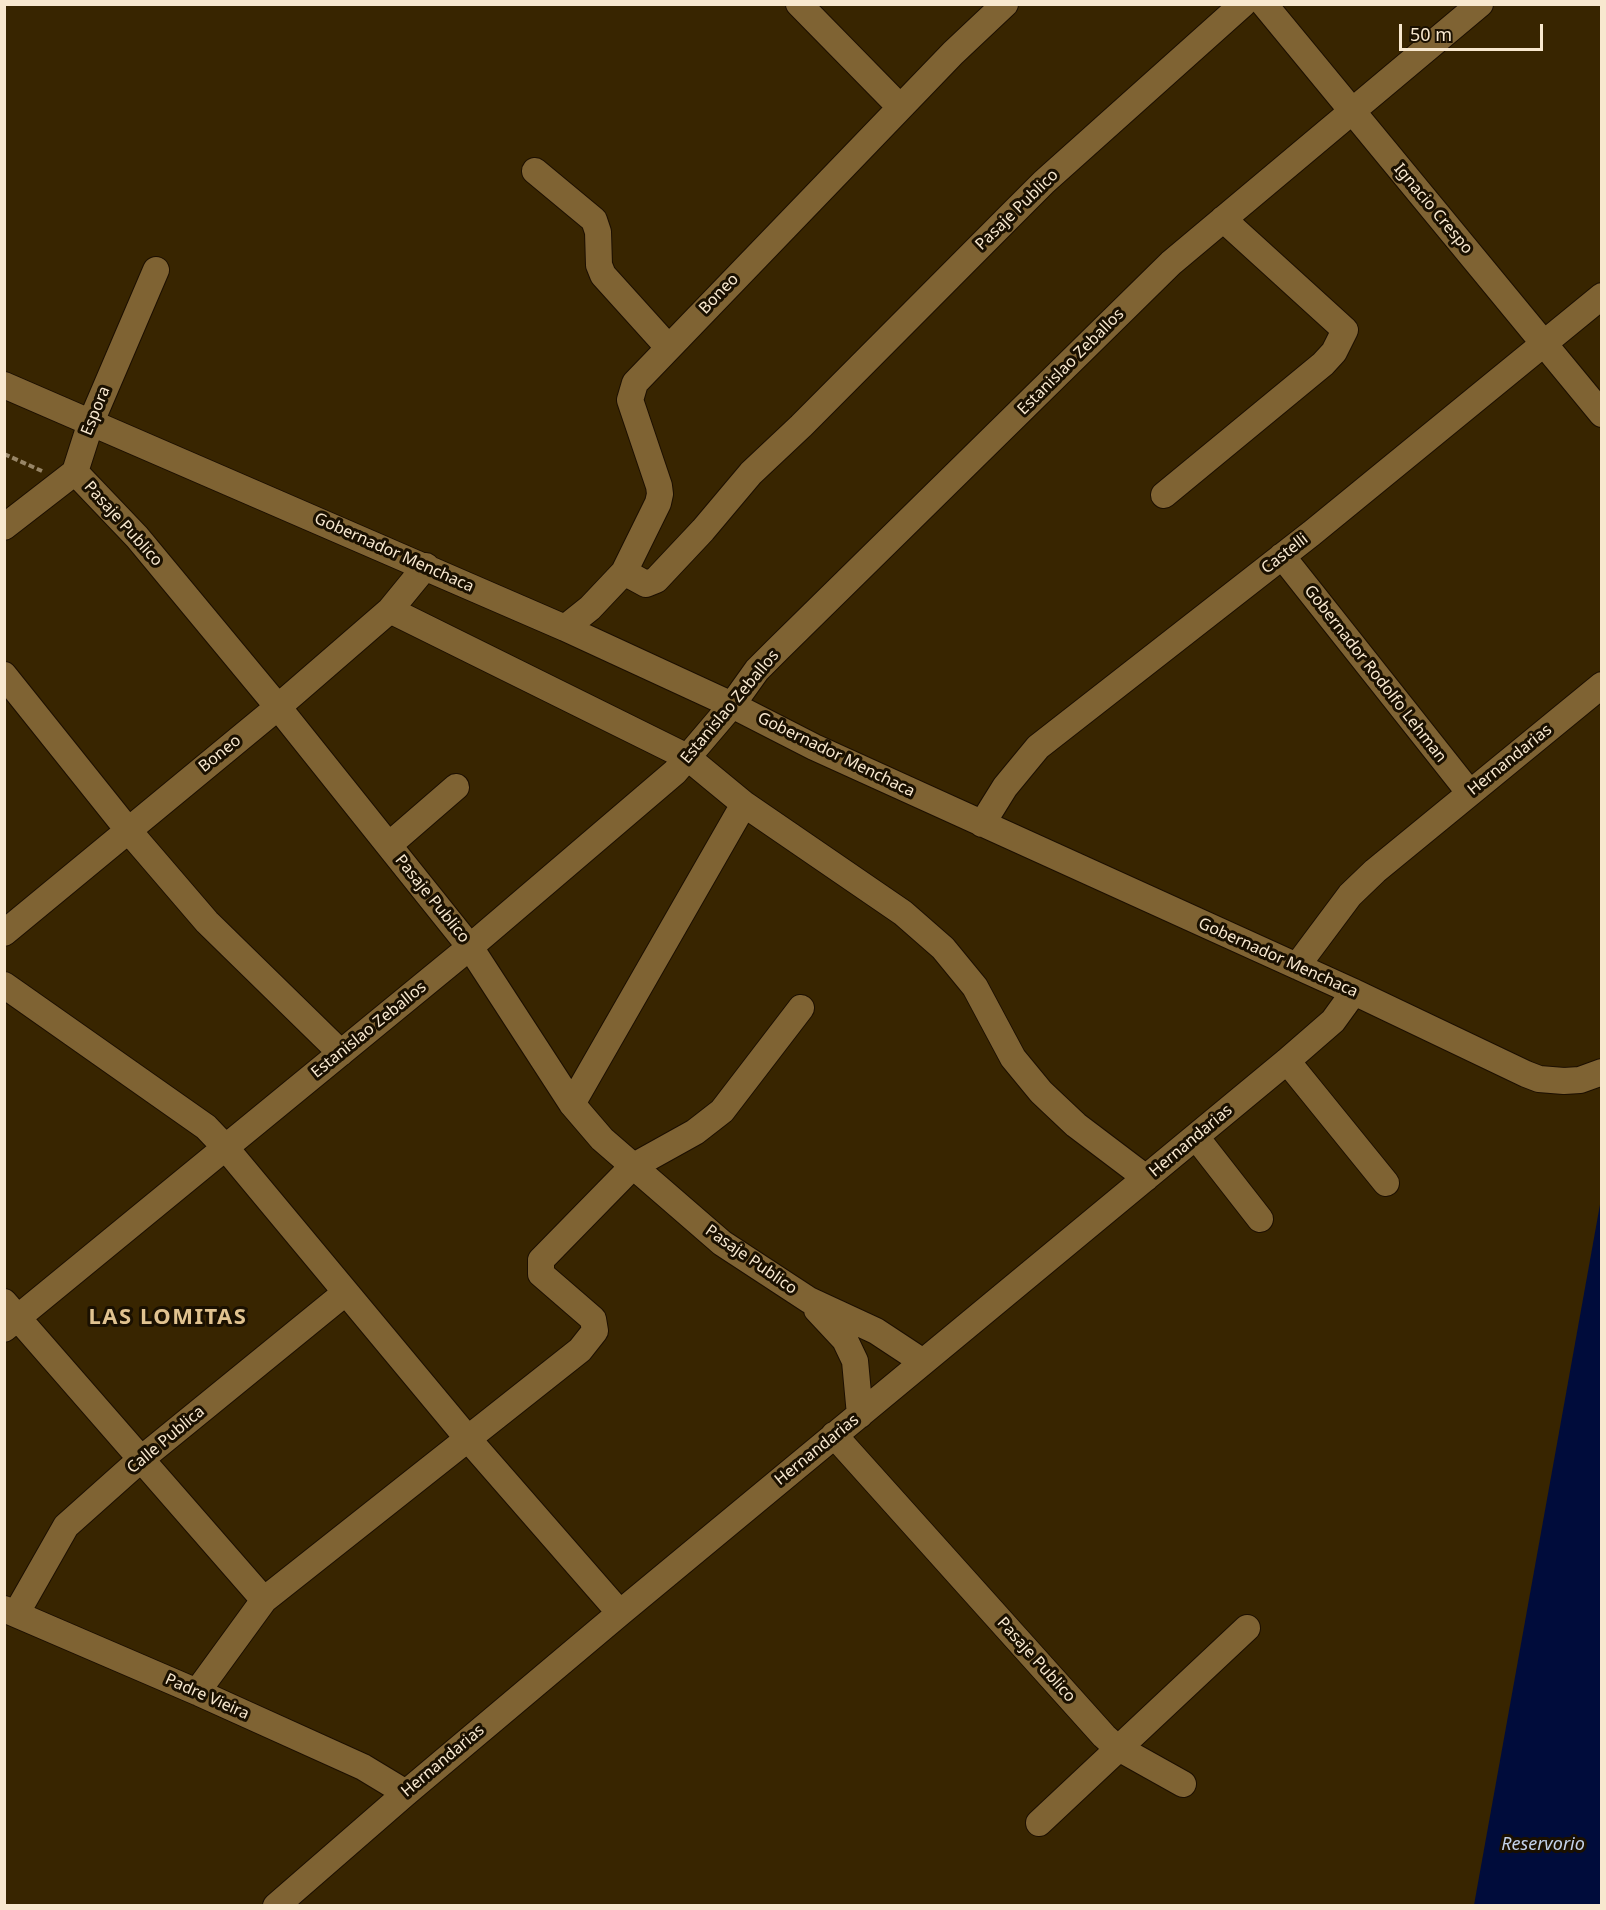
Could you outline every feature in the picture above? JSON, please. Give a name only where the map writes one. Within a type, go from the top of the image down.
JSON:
[{"type":"street","points":[[798,4],[900,107]]},
{"type":"street","name":"Boneo","points":[[565,628],[591,608],[624,572],[658,503],[660,494],[630,400],[631,390],[635,383],[900,107],[1005,4]]},
{"type":"street","name":"Pasaje Publico","points":[[624,572],[646,584],[656,580],[703,530],[751,473],[801,426],[1044,182],[1243,4]]},
{"type":"street","name":"Ignacio Crespo","points":[[1264,4],[1602,414]]},
{"type":"street","name":"Estanislao Zeballos","points":[[9,1316],[225,1147],[471,947],[675,772],[732,705],[757,670],[1171,263],[1480,4]]},
{"type":"street","points":[[535,171],[594,220],[598,232],[599,266],[603,275],[668,347]]},
{"type":"street","points":[[1164,495],[1323,364],[1334,351],[1345,330],[1223,219]]},
{"type":"street","name":"Espora","points":[[69,476],[156,270]]},
{"type":"street","name":"Castelli","points":[[982,824],[1005,787],[1038,747],[1282,556],[1602,296]]},
{"type":"street","name":"Gobernador Menchaca","points":[[4,385],[565,628],[732,705],[814,747],[1354,992],[1539,1079],[1580,1080],[1602,1072]]},
{"type":"street","points":[[4,527],[69,476]]},
{"type":"street","name":"Pasaje Publico","points":[[69,476],[136,537],[278,707],[389,845],[471,947],[572,1104],[602,1139],[722,1243],[809,1300],[876,1331],[923,1362]]},
{"type":"street","name":"Gobernador Rodolfo Lehman","points":[[1282,556],[1469,792]]},
{"type":"street","name":"Boneo","points":[[4,933],[278,707],[390,610],[426,566]]},
{"type":"street","points":[[390,610],[687,757],[744,804],[903,913],[944,948],[975,987],[1013,1058],[1041,1092],[1076,1125],[1146,1178]]},
{"type":"street","points":[[4,675],[128,830],[207,922],[341,1053]]},
{"type":"street","name":"Hernandarias","points":[[1297,966],[1350,895],[1375,871],[1602,685]]},
{"type":"street","points":[[389,845],[456,787]]},
{"type":"street","points":[[572,1104],[744,804]]},
{"type":"street","points":[[4,986],[206,1126],[469,1440],[620,1613]]},
{"type":"street","name":"Hernandarias","points":[[276,1905],[620,1613],[1287,1061],[1333,1021],[1354,992]]},
{"type":"street","points":[[197,1692],[264,1600],[580,1350],[595,1330],[593,1318],[541,1274],[541,1260],[633,1167],[695,1132],[722,1111],[801,1008]]},
{"type":"street","points":[[1287,1061],[1386,1183]]},
{"type":"street","points":[[1196,1137],[1260,1218]]},
{"type":"street","name":"Calle Publica","points":[[10,1611],[66,1526],[140,1460],[345,1293]]},
{"type":"street","name":"Pasaje Publico","points":[[809,1300],[845,1340],[855,1361],[860,1415]]},
{"type":"street","points":[[9,1316],[264,1600]]},
{"type":"street","name":"Pasaje Publico","points":[[834,1435],[1104,1736],[1119,1748],[1183,1784]]},
{"type":"street","name":"Padre Vieira","points":[[10,1611],[363,1767],[406,1793]]},
{"type":"street","points":[[1039,1823],[1247,1628]]},
{"type":"path","points":[[4,454],[69,476]]},
{"type":"water","name":"Reservorio","points":[[1601,1199],[1601,1905],[1474,1905]]},
{"type":"district","name":"LAS LOMITAS","points":[[168,1318]]}]
